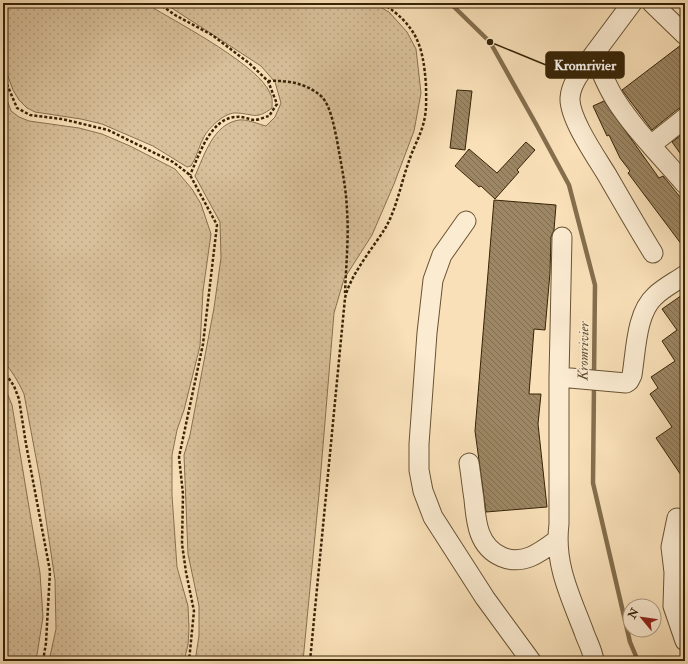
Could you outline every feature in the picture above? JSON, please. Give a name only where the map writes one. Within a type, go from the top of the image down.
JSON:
[{"type":"lane","points":[[632,3],[575,80],[570,91],[570,100],[572,112],[585,138],[653,253]]},
{"type":"lane","points":[[652,3],[685,35]]},
{"type":"lane","points":[[594,54],[604,79],[614,98],[627,116],[685,184]]},
{"type":"lane","points":[[651,145],[685,118]]},
{"type":"lane","points":[[466,221],[442,255],[433,280],[420,421],[419,470],[423,491],[433,517],[485,598],[532,661]]},
{"type":"lane","points":[[562,237],[559,377],[559,524],[557,540],[562,575],[594,661]]},
{"type":"lane","points":[[559,377],[621,383],[626,383],[629,381],[632,375],[640,322],[644,309],[654,296],[685,276]]},
{"type":"lane","points":[[469,462],[476,523],[487,548],[495,554],[516,560],[529,558],[557,540]]},
{"type":"lane","points":[[677,518],[672,536],[671,547],[674,572],[673,606],[685,641]]},
{"type":"path","points":[[158,3],[212,35],[249,63],[268,81],[277,104],[269,116],[255,120],[235,116],[219,122],[205,139],[190,175]]},
{"type":"path","points":[[345,298],[351,281],[391,217],[409,161],[424,122],[426,111],[424,65],[420,46],[407,24],[382,3]]},
{"type":"path","points":[[3,75],[17,108],[30,115],[62,119],[108,130],[173,162],[190,175],[217,226],[204,344],[179,457],[183,494],[182,544],[194,611],[189,661]]},
{"type":"path","points":[[268,81],[282,80],[296,82],[310,88],[322,98],[328,109],[334,128],[344,178],[348,211],[345,298],[310,661]]},
{"type":"path","points":[[3,370],[19,399],[50,571],[46,643],[43,661]]},
{"type":"shaded area","points":[[3,3],[149,3],[155,9],[200,35],[236,59],[251,71],[263,82],[270,93],[272,108],[267,112],[258,115],[232,113],[223,117],[205,135],[191,166],[187,167],[153,146],[102,124],[81,119],[35,112],[27,108],[19,100],[13,90],[3,63]]},
{"type":"shaded area","points":[[164,3],[373,3],[389,12],[407,32],[416,49],[421,93],[414,131],[394,184],[372,235],[344,279],[334,313],[303,661],[195,661],[199,636],[199,606],[188,554],[184,455],[190,435],[214,308],[221,258],[220,222],[195,176],[211,142],[222,128],[239,120],[266,126],[275,117],[281,103],[275,82],[261,66]]},
{"type":"shaded area","points":[[3,89],[11,111],[19,117],[29,121],[79,128],[102,134],[130,146],[175,169],[192,189],[201,204],[211,234],[203,291],[200,346],[184,410],[177,430],[172,455],[172,495],[177,567],[188,606],[188,645],[184,661],[49,661],[56,629],[55,580],[40,479],[24,394],[15,376],[3,361]]},
{"type":"shaded area","points":[[3,383],[12,405],[40,573],[43,617],[36,661],[3,661]]},
{"type":"building","points":[[681,45],[685,46],[685,107],[678,109],[652,130],[622,90]]},
{"type":"building","points":[[457,90],[472,91],[465,150],[450,148]]},
{"type":"building","points":[[604,101],[659,178],[663,176],[685,203],[685,249],[628,173],[630,171],[620,158],[609,135],[607,136],[593,106]]},
{"type":"building","points":[[685,132],[685,160],[672,142]]},
{"type":"building","points":[[526,142],[535,150],[517,170],[519,172],[495,199],[455,166],[469,149],[497,173]]},
{"type":"building","points":[[494,200],[556,205],[554,230],[551,237],[550,273],[545,330],[534,329],[529,394],[541,394],[538,424],[547,507],[486,512],[475,431]]},
{"type":"building","points":[[685,293],[685,481],[656,438],[672,427],[650,394],[658,388],[651,377],[675,361],[662,341],[677,330],[662,309]]},
{"type":"waterway","name":"Kromrivier","points":[[450,3],[490,42],[569,185],[595,285],[594,377]]},
{"type":"waterway","name":"Kromrivier","points":[[594,384],[593,483],[630,642],[638,661]]},
{"type":"place","name":"Kromrivier","points":[[490,42]]}]
